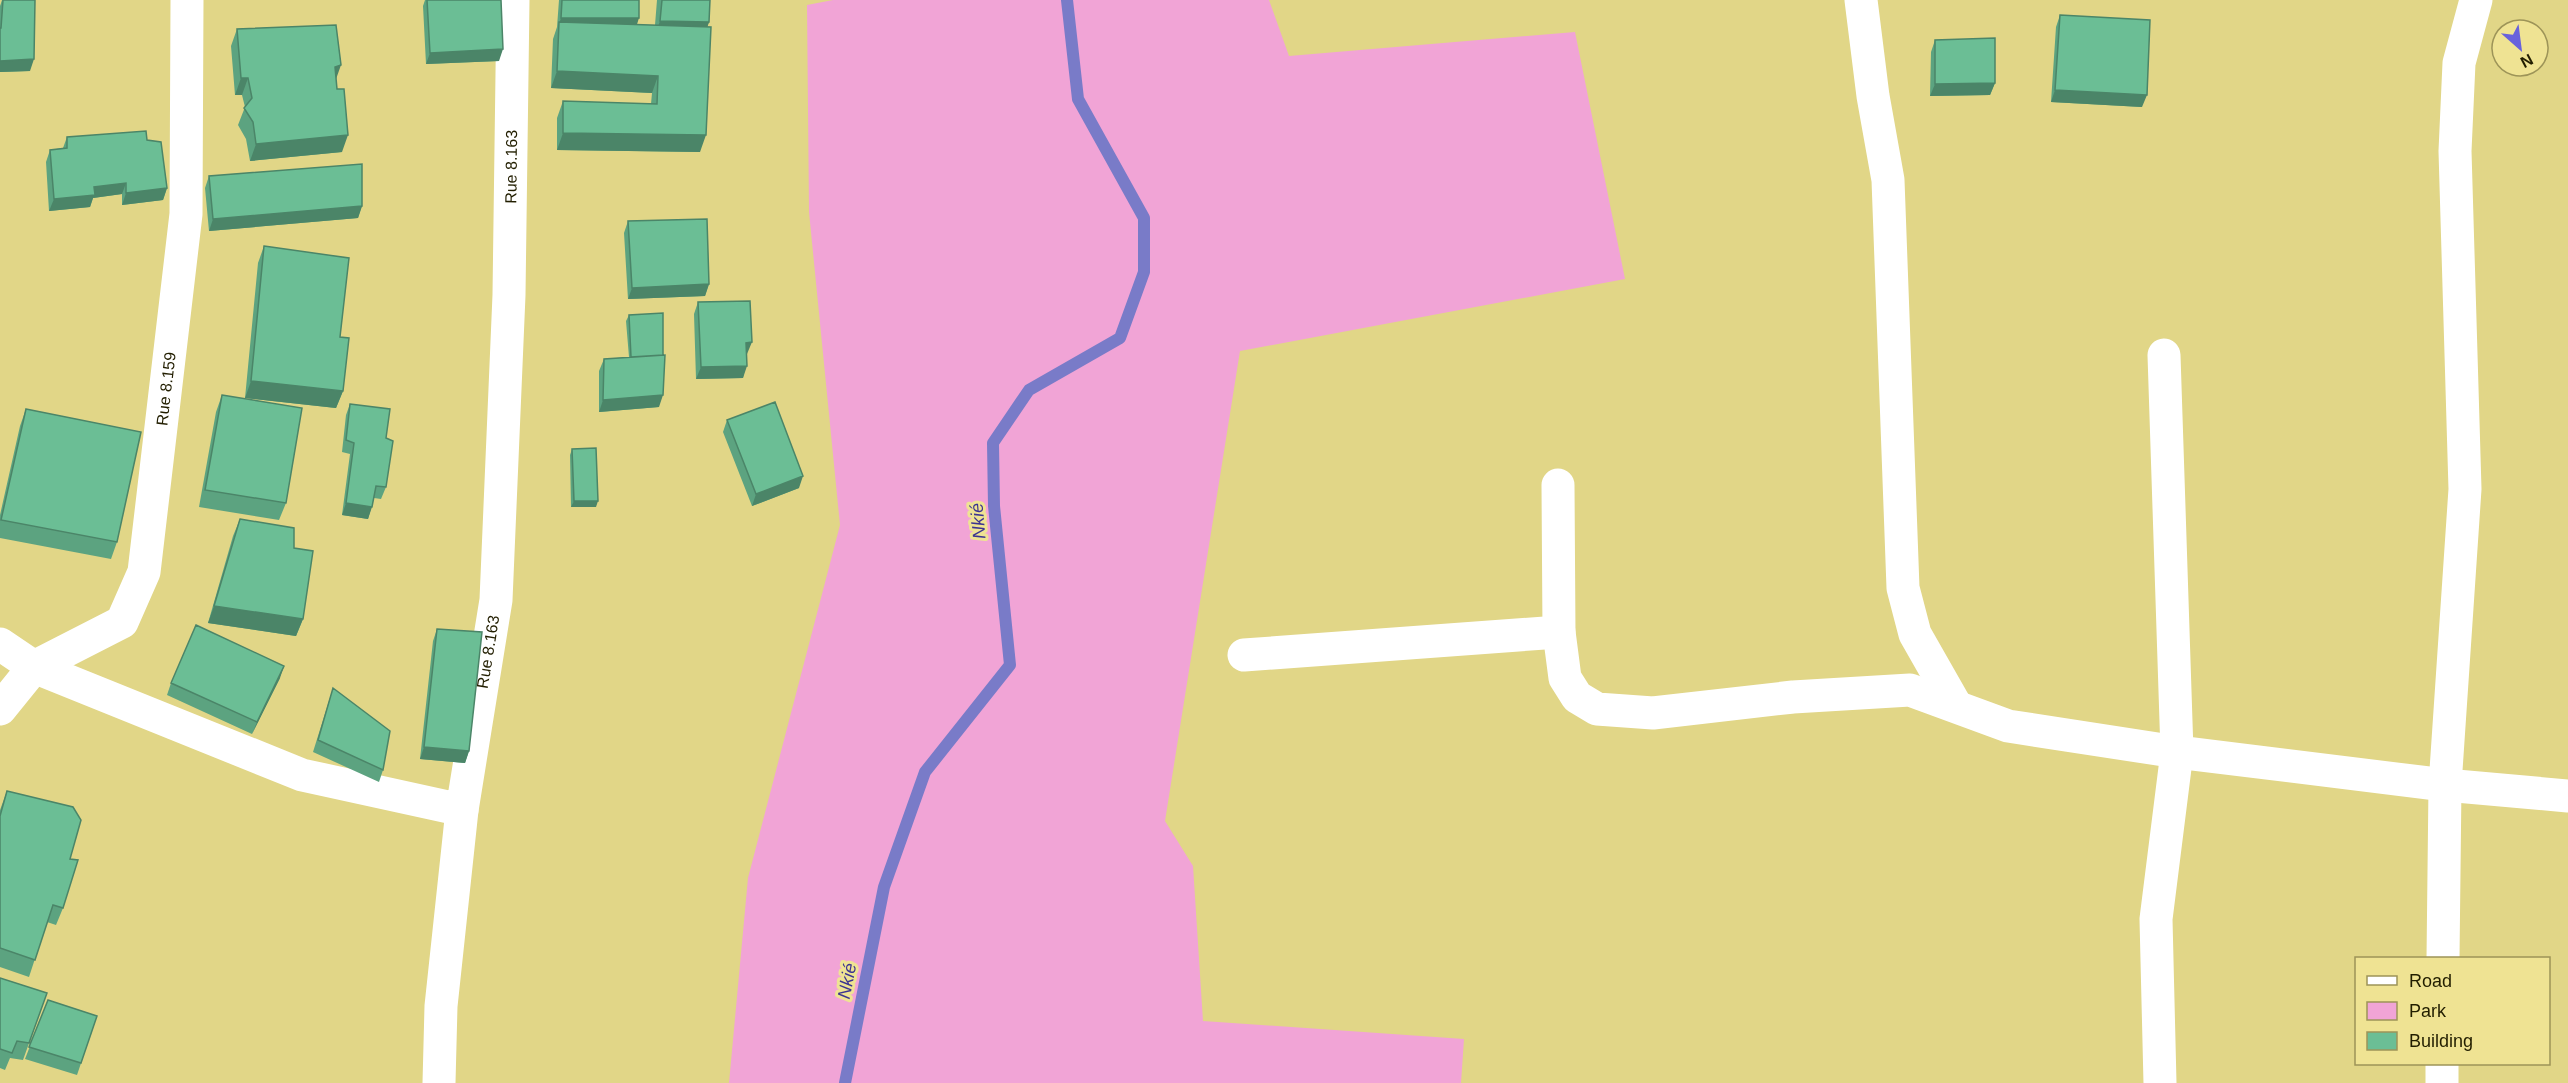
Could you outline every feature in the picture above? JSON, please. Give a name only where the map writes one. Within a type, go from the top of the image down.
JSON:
[{"type":"street","name":"Rue 8.159","points":[[0,709],[34,667],[122,622],[144,572],[186,214],[187,0]]},
{"type":"street","name":"Rue 8.163","points":[[439,1083],[441,1006],[462,810],[496,600],[509,295],[513,0]]},
{"type":"street","points":[[1861,0],[1888,180],[1903,588],[1915,634],[1956,706]]},
{"type":"street","points":[[2443,957],[2445,785],[2465,489],[2455,152],[2459,63],[2476,0]]},
{"type":"street","points":[[2160,1083],[2156,919],[2177,752],[2164,355]]},
{"type":"street","points":[[1558,485],[1559,632],[1565,678],[1577,697],[1597,709],[1653,713],[1793,697],[1911,690],[2008,726],[2177,752],[2445,785],[2568,796]]},
{"type":"street","points":[[1244,655],[1559,632]]},
{"type":"street","points":[[0,644],[34,667],[302,775],[462,810]]},
{"type":"street","points":[[2442,1065],[2442,1083]]},
{"type":"green space","points":[[833,0],[1269,0],[1289,56],[1575,32],[1625,279],[1240,351],[1165,821],[1193,866],[1203,1021],[1464,1039],[1461,1083],[729,1083],[748,878],[840,525],[809,212],[807,5]]},
{"type":"building","points":[[3,0],[35,0],[34,59],[0,61]]},
{"type":"building","points":[[427,0],[501,0],[503,49],[430,53]]},
{"type":"building","points":[[562,0],[639,0],[639,18],[561,18]]},
{"type":"building","points":[[662,0],[710,0],[709,22],[660,21]]},
{"type":"building","points":[[2060,15],[2150,20],[2147,95],[2055,90]]},
{"type":"building","points":[[559,22],[711,27],[706,135],[563,133],[563,101],[657,104],[658,76],[557,71]]},
{"type":"building","points":[[336,25],[341,65],[335,67],[337,89],[344,89],[348,135],[256,144],[253,122],[244,108],[252,98],[248,78],[241,78],[237,29]]},
{"type":"building","points":[[1995,38],[1995,83],[1935,84],[1935,40]]},
{"type":"building","points":[[146,131],[147,140],[161,142],[167,188],[126,193],[126,183],[94,187],[95,195],[54,199],[50,150],[67,148],[67,137]]},
{"type":"building","points":[[362,164],[362,206],[213,219],[209,176]]},
{"type":"building","points":[[707,219],[709,284],[632,288],[628,221]]},
{"type":"building","points":[[264,246],[349,258],[340,337],[349,338],[343,391],[251,381]]},
{"type":"building","points":[[750,301],[752,342],[746,343],[747,366],[701,367],[698,302]]},
{"type":"building","points":[[663,313],[663,355],[631,357],[629,315]]},
{"type":"building","points":[[665,355],[663,395],[603,400],[604,359]]},
{"type":"building","points":[[222,395],[302,408],[286,503],[205,490]]},
{"type":"building","points":[[775,402],[803,476],[756,494],[727,420]]},
{"type":"building","points":[[350,404],[390,409],[386,438],[393,441],[386,487],[376,486],[372,507],[346,503],[354,443],[346,440]]},
{"type":"building","points":[[26,409],[141,432],[117,542],[1,520]]},
{"type":"building","points":[[596,448],[598,501],[574,501],[572,449]]},
{"type":"building","points":[[240,519],[294,528],[294,548],[313,551],[303,619],[214,606]]},
{"type":"building","points":[[196,625],[284,666],[257,722],[171,683]]},
{"type":"building","points":[[437,629],[482,632],[469,751],[424,747]]},
{"type":"building","points":[[333,688],[390,731],[383,770],[318,740]]},
{"type":"building","points":[[7,791],[73,807],[81,820],[70,859],[78,860],[63,908],[53,905],[35,960],[0,948],[0,816]]},
{"type":"building","points":[[0,978],[47,993],[29,1043],[17,1041],[12,1053],[0,1049]]},
{"type":"building","points":[[48,1000],[97,1016],[81,1063],[29,1047]]},
{"type":"waterway","name":"Nkié","points":[[845,1083],[884,887],[925,772],[1010,665],[994,506],[993,443],[1029,390],[1120,338],[1144,272],[1144,218],[1078,99],[1067,0]]}]
